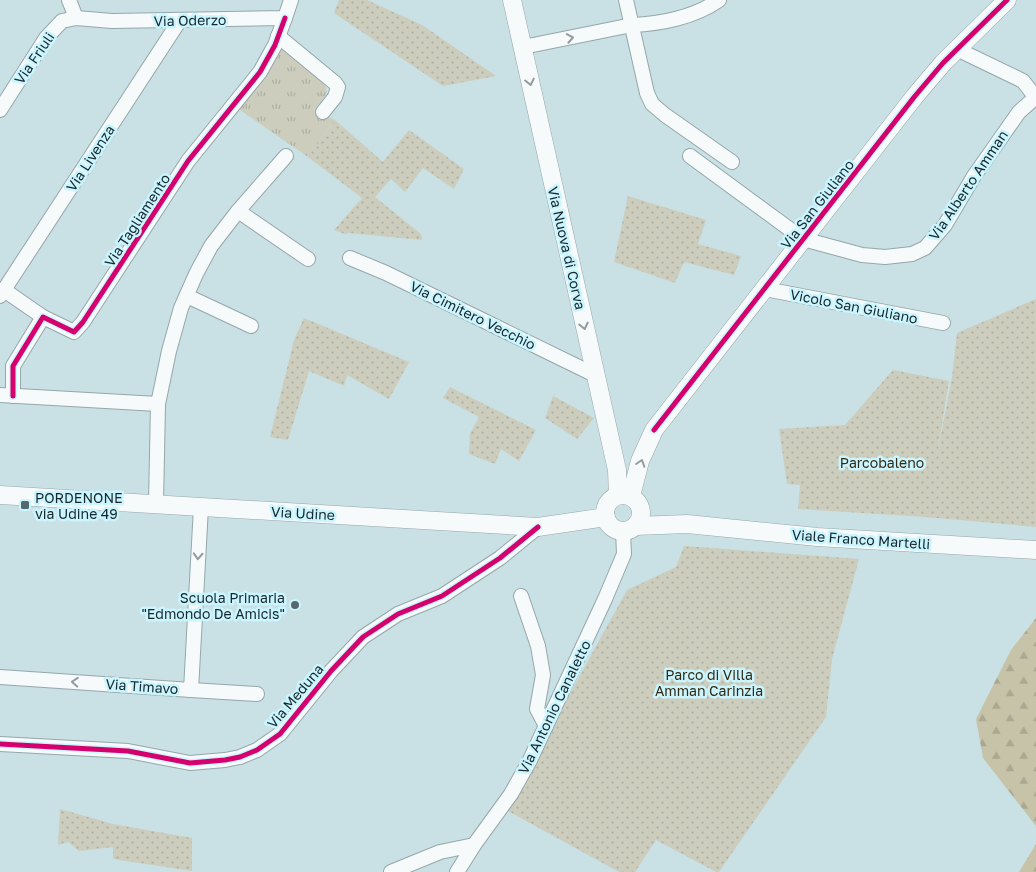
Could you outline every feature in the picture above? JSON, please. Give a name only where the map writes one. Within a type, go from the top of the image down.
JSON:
[{"type":"main road","name":"Via Nuova di Corva","points":[[512,0],[595,375],[617,470],[625,496]]},
{"type":"main road","name":"Via San Giuliano","points":[[625,496],[654,430],[915,96],[959,46],[1007,0]]},
{"type":"main road","name":"Via Udine","points":[[0,495],[538,527],[606,517]]},
{"type":"main road","points":[[625,496],[639,504],[633,523],[612,527],[606,517],[607,505],[611,500],[625,496]]},
{"type":"main road","name":"Viale Franco Martelli","points":[[633,523],[687,524],[817,537],[1036,550]]},
{"type":"street","points":[[70,0],[76,18]]},
{"type":"street","points":[[284,18],[291,0]]},
{"type":"street","points":[[626,0],[647,93],[652,104],[732,162]]},
{"type":"street","points":[[523,47],[686,16],[719,0]]},
{"type":"street","name":"Via Oderzo","points":[[76,18],[112,21],[284,18]]},
{"type":"street","name":"Via Friuli","points":[[0,110],[49,33],[62,21],[76,18]]},
{"type":"street","name":"Via Tagliamento","points":[[42,317],[74,332],[83,322],[188,161],[260,72],[275,45],[284,18]]},
{"type":"street","name":"Via Livenza","points":[[2,293],[180,20]]},
{"type":"street","points":[[278,36],[338,87],[335,97],[323,112]]},
{"type":"street","name":"Via Alberto Amman","points":[[803,239],[862,255],[885,258],[912,254],[925,248],[945,225],[974,176],[1019,112],[1036,98],[1023,82],[965,53],[959,46]]},
{"type":"street","points":[[156,504],[158,404],[169,351],[181,308],[211,246],[238,211],[286,156]]},
{"type":"street","points":[[690,156],[803,239]]},
{"type":"street","points":[[238,211],[308,259]]},
{"type":"street","name":"Via Cimitero Vecchio","points":[[350,258],[386,273],[595,375]]},
{"type":"street","name":"Vicolo San Giuliano","points":[[765,288],[943,323]]},
{"type":"street","points":[[2,293],[42,317],[13,366],[7,396],[158,404]]},
{"type":"street","points":[[186,296],[251,326]]},
{"type":"street","name":"Via Timavo","points":[[0,677],[191,690],[201,507]]},
{"type":"street","name":"Via Antonio Canaletto","points":[[457,872],[511,794],[530,760],[605,599],[624,554],[633,523]]},
{"type":"street","name":"Via Meduna","points":[[0,744],[128,751],[190,763],[240,757],[257,750],[280,734],[331,671],[363,637],[398,614],[442,596],[500,558],[538,527]]},
{"type":"street","points":[[521,596],[538,646],[543,674],[537,709],[546,726]]},
{"type":"street","points":[[191,690],[256,694]]},
{"type":"street","points":[[391,872],[440,852],[474,845]]},
{"type":"green space","points":[[339,0],[367,0],[422,25],[496,76],[443,86],[334,13]]},
{"type":"green space","points":[[279,49],[286,50],[325,84],[327,93],[314,110],[335,120],[308,157],[237,108]]},
{"type":"green space","points":[[335,120],[383,162],[409,130],[464,169],[454,189],[423,168],[405,192],[391,179],[375,197],[421,234],[422,240],[345,234],[334,230],[362,198],[308,157]]},
{"type":"green space","points":[[628,196],[706,220],[698,244],[741,256],[734,275],[684,262],[675,283],[614,262]]},
{"type":"green space","name":"Parcobaleno","points":[[1036,299],[1036,527],[926,517],[798,509],[800,485],[787,484],[779,429],[845,425],[893,370],[949,381],[937,455],[952,377],[957,333]]},
{"type":"green space","points":[[304,318],[409,362],[389,399],[347,375],[344,386],[309,371],[288,440],[270,437],[294,340]]},
{"type":"green space","points":[[450,387],[536,430],[519,461],[501,449],[495,464],[469,454],[470,434],[479,417],[443,398]]},
{"type":"green space","points":[[553,396],[594,418],[577,439],[545,418]]},
{"type":"green space","name":"Parco di Villa Amman Carinzia","points":[[684,546],[859,559],[832,659],[826,717],[719,872],[656,840],[635,872],[619,872],[506,810],[627,590],[676,567]]},
{"type":"green space","points":[[1036,618],[1036,826],[983,758],[976,719],[1011,650]]},
{"type":"green space","points":[[60,809],[113,824],[192,838],[192,871],[113,859],[113,847],[79,851],[68,842],[58,845]]},
{"type":"green space","points":[[1036,844],[1036,872],[1019,872]]},
{"type":"cycle path","points":[[654,430],[915,96],[943,63],[1007,0]]},
{"type":"cycle path","points":[[13,396],[13,366],[43,317],[74,332],[83,322],[188,161],[260,72],[275,45],[285,18]]},
{"type":"cycle path","points":[[0,744],[128,751],[190,763],[240,757],[257,750],[280,734],[331,671],[363,637],[398,614],[442,596],[500,558],[538,527]]},
{"type":"place","name":"PORDENONE via Udine 49","points":[[25,505]]},
{"type":"place","name":"Scuola Primaria \"Edmondo De Amicis\"","points":[[295,605]]}]
